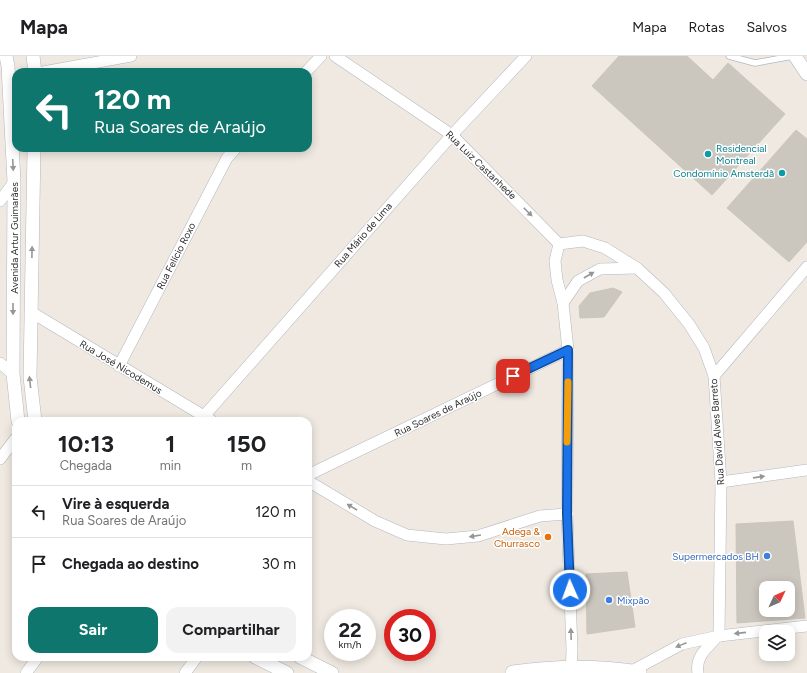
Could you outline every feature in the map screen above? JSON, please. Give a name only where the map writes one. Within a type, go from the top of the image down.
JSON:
[{"type":"main road","points":[[513,673],[538,670],[602,668],[634,672]]},
{"type":"street","name":"Avenida Artur Guimarães","points":[[6,56],[8,66],[12,143]]},
{"type":"street","points":[[32,56],[34,68]]},
{"type":"street","points":[[65,68],[132,56]]},
{"type":"street","points":[[310,68],[321,56]]},
{"type":"street","name":"Rua Luiz Castanhede","points":[[335,56],[452,135],[559,244]]},
{"type":"street","name":"Rua Mário de Lima","points":[[209,417],[452,135],[526,56]]},
{"type":"street","points":[[794,56],[807,74]]},
{"type":"street","name":"Avenida Artur Guimarães","points":[[12,152],[14,182],[13,374],[18,417]]},
{"type":"street","name":"Avenida Artur Guimarães","points":[[34,152],[30,378],[35,417]]},
{"type":"street","name":"Rua Felício Roxo","points":[[119,366],[227,158],[232,152]]},
{"type":"street","points":[[0,200],[14,182]]},
{"type":"street","name":"Rua David Alves Barreto","points":[[559,244],[583,241],[605,248],[637,268],[664,293],[689,324],[704,348],[714,376],[721,482],[718,636]]},
{"type":"street","points":[[559,244],[556,261],[563,303],[568,350],[567,514],[571,670]]},
{"type":"street","points":[[714,376],[807,267]]},
{"type":"street","points":[[563,303],[578,281],[600,269],[637,268]]},
{"type":"street","name":"Rua José Nicodemus","points":[[31,312],[206,417]]},
{"type":"street","name":"Rua Soares de Araújo","points":[[312,473],[568,350]]},
{"type":"street","points":[[0,363],[13,374]]},
{"type":"street","points":[[0,459],[12,443]]},
{"type":"street","points":[[721,482],[807,470]]},
{"type":"street","points":[[312,483],[375,521],[407,535],[446,540],[478,536],[540,516],[567,514]]},
{"type":"street","points":[[634,672],[682,644],[718,636],[807,626]]},
{"type":"street","points":[[698,673],[697,669],[701,653],[718,636]]},
{"type":"street","points":[[26,673],[35,661]]},
{"type":"street","points":[[185,673],[194,661]]},
{"type":"street","points":[[263,661],[287,673]]},
{"type":"street","points":[[308,661],[332,673]]},
{"type":"lane","points":[[729,56],[755,63],[794,56]]},
{"type":"building","name":"Residencial Montreal","points":[[619,56],[687,56],[713,80],[728,63],[785,114],[712,195],[592,86]]},
{"type":"building","name":"Condomínio Amsterdã","points":[[796,130],[807,139],[807,242],[789,262],[727,208]]},
{"type":"building","points":[[613,288],[622,292],[604,317],[580,318],[579,306],[590,293]]},
{"type":"building","name":"Supermercados BH","points":[[793,521],[805,618],[737,623],[736,524]]},
{"type":"building","name":"Mixpão","points":[[627,572],[635,627],[587,634],[586,574]]},
{"type":"slow traffic","points":[[567,442],[568,382]]},
{"type":"place","name":"Residencial Montreal","points":[[708,154]]},
{"type":"place","name":"Condomínio Amsterdã","points":[[782,173]]},
{"type":"place","name":"Adega & Churrasco","points":[[548,537]]},
{"type":"place","name":"Supermercados BH","points":[[767,556]]},
{"type":"place","name":"Mixpão","points":[[609,600]]},
{"type":"route","points":[[513,376],[568,350],[567,514],[570,590]]}]
